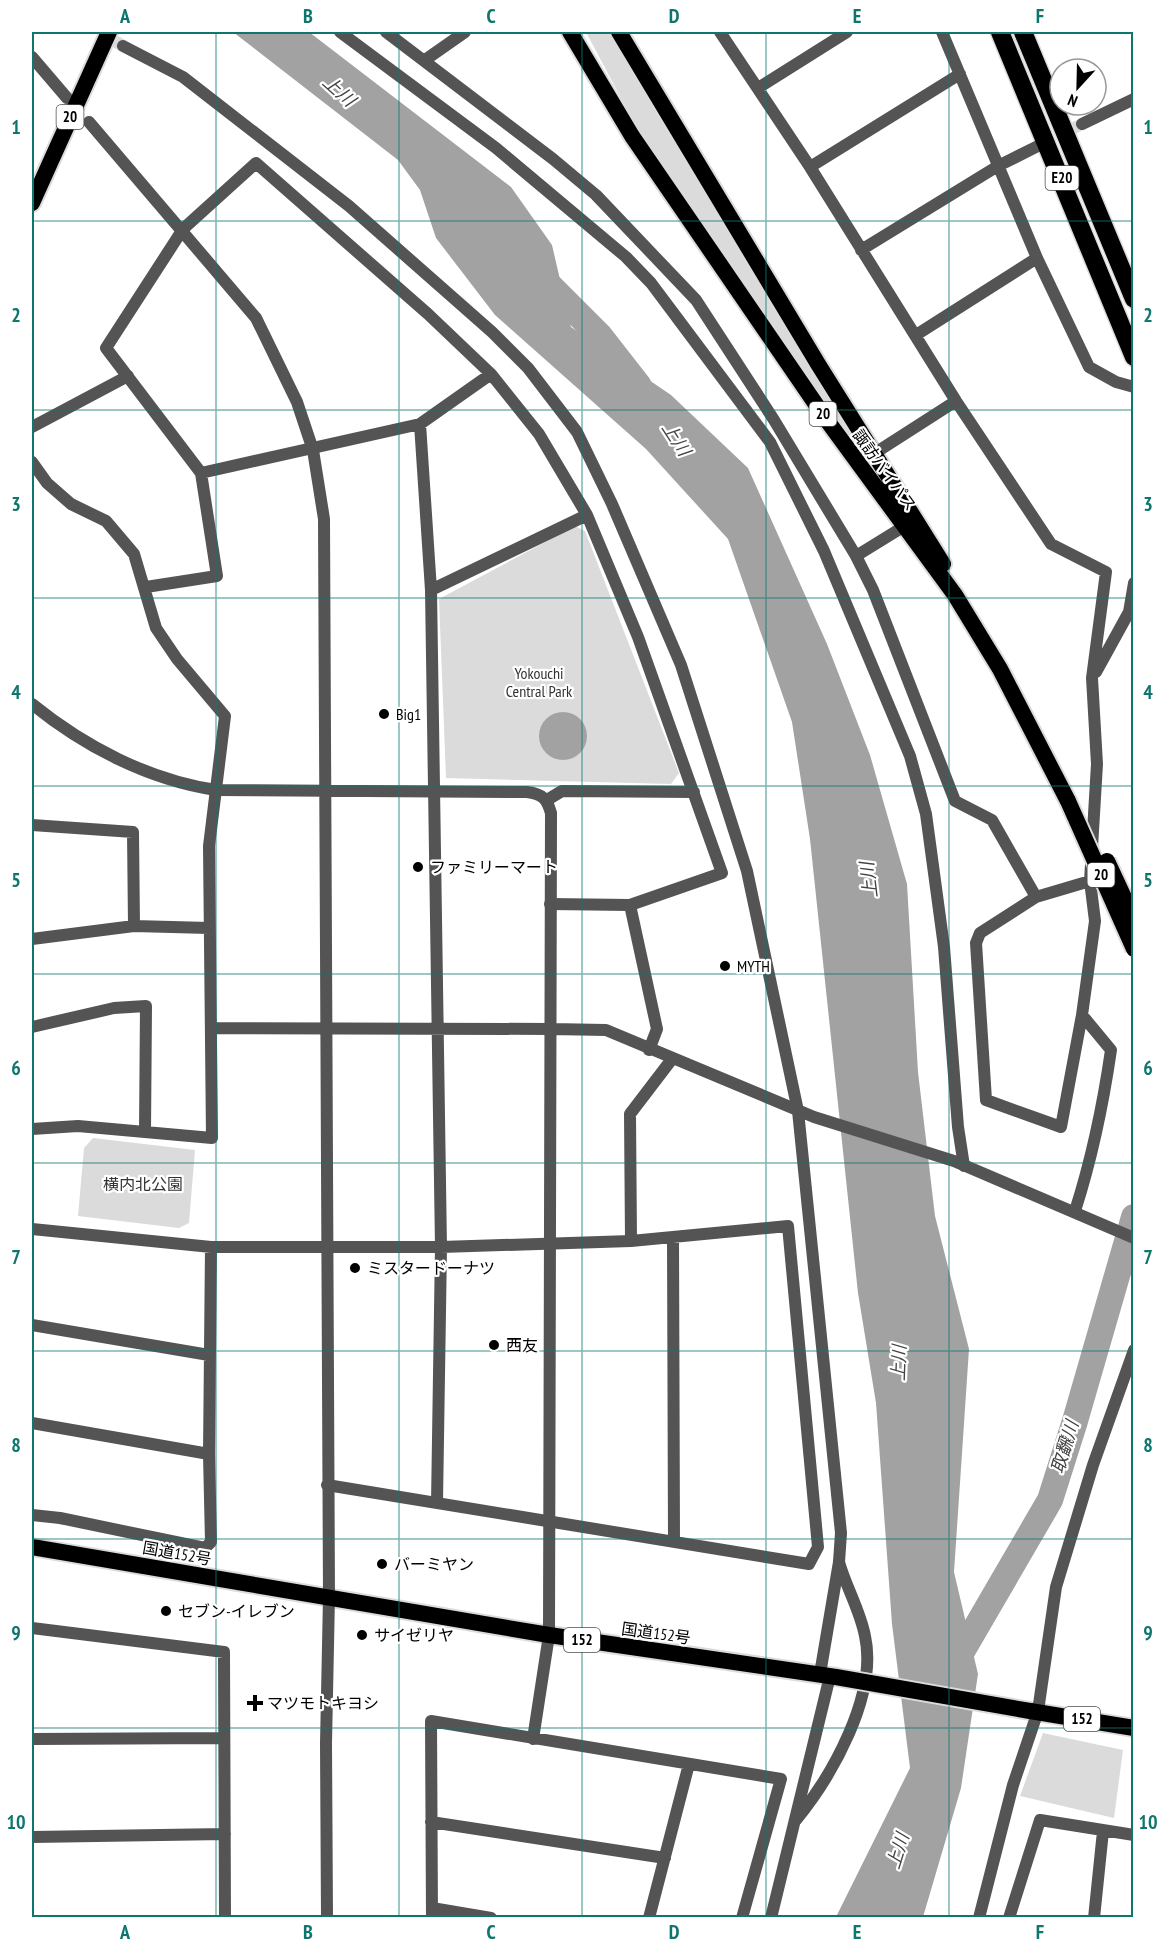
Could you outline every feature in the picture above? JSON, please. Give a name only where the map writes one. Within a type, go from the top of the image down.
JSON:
[{"type":"highway","name":"20","points":[[32,204],[109,32]]},
{"type":"highway","name":"諏訪バイパス","points":[[570,32],[632,136],[903,527],[955,595],[1000,669],[1072,798],[1134,949]]},
{"type":"highway","name":"諏訪バイパス","points":[[619,32],[818,364],[1005,665],[1134,919]]},
{"type":"highway","name":"E20","points":[[1000,32],[1134,357]]},
{"type":"highway","name":"E20","points":[[1023,32],[1134,299]]},
{"type":"highway","name":"国道152号","points":[[32,1547],[549,1635],[829,1676],[1134,1728]]},
{"type":"street","points":[[340,32],[496,148],[626,257],[651,284],[770,442],[824,551],[910,756],[926,814],[944,947],[959,1164]]},
{"type":"street","points":[[386,32],[596,195],[696,300],[774,420],[856,556],[873,590],[956,801],[992,820],[1035,897]]},
{"type":"street","points":[[425,60],[465,32]]},
{"type":"street","points":[[720,32],[810,167],[956,401],[1051,543],[1106,572],[1092,678],[1097,764],[1090,881],[1095,921],[1082,1015],[1061,1126],[986,1100],[976,944],[980,933],[1035,897],[1090,881]]},
{"type":"street","points":[[758,88],[847,32]]},
{"type":"street","points":[[942,32],[1037,258],[1089,367],[1116,382],[1134,387]]},
{"type":"street","points":[[123,45],[183,77],[349,206],[492,332],[528,368],[577,432],[612,504],[681,665],[747,871],[798,1111],[841,1533],[829,1676],[771,1917]]},
{"type":"street","points":[[32,57],[67,98]]},
{"type":"street","points":[[810,167],[960,74]]},
{"type":"street","points":[[1082,124],[1134,99]]},
{"type":"street","points":[[89,122],[183,229],[256,318],[297,402],[314,450],[324,519],[324,1028],[329,1597],[326,1743],[327,1917]]},
{"type":"street","points":[[861,250],[998,166],[1038,146]]},
{"type":"street","points":[[146,587],[217,576],[201,473],[106,348],[183,229],[256,163],[428,314],[491,374],[540,434],[586,515],[638,637],[722,873],[630,905],[550,904]]},
{"type":"street","points":[[916,335],[1037,258]]},
{"type":"street","points":[[201,473],[314,450],[420,424],[491,374]]},
{"type":"street","points":[[32,427],[128,376]]},
{"type":"street","points":[[875,453],[956,401]]},
{"type":"street","points":[[420,424],[431,590],[438,1029],[441,1246],[437,1503]]},
{"type":"street","points":[[32,462],[47,483],[71,504],[106,521],[134,554],[146,587],[156,627],[177,659],[225,716],[208,846],[212,1138],[78,1126],[32,1129]]},
{"type":"street","points":[[431,590],[586,515]]},
{"type":"street","points":[[856,556],[903,527]]},
{"type":"street","points":[[1092,678],[1129,612],[1134,583]]},
{"type":"street","points":[[32,704],[47,717],[138,770],[179,784],[216,790],[527,792],[538,794],[547,800],[551,813],[549,1635],[533,1739]]},
{"type":"street","points":[[547,800],[562,791],[694,792]]},
{"type":"street","points":[[32,825],[133,832],[134,926]]},
{"type":"street","points":[[630,905],[657,1029],[649,1050]]},
{"type":"street","points":[[32,939],[134,926],[209,928]]},
{"type":"street","points":[[32,1027],[114,1008],[146,1006],[146,1132]]},
{"type":"street","points":[[1078,1213],[1100,1122],[1111,1050],[1082,1015]]},
{"type":"street","points":[[211,1028],[606,1030],[814,1118],[959,1164],[1134,1238]]},
{"type":"street","points":[[631,1241],[630,1114],[672,1059]]},
{"type":"street","points":[[32,1229],[211,1247],[326,1247],[631,1241],[788,1226],[818,1547],[809,1564],[327,1485]]},
{"type":"street","points":[[673,1238],[674,1541]]},
{"type":"street","points":[[32,1515],[60,1518],[205,1548],[211,1542],[209,1355],[211,1247]]},
{"type":"street","points":[[32,1325],[209,1355]]},
{"type":"street","points":[[979,1917],[1034,1711],[1056,1587],[1094,1465],[1134,1350]]},
{"type":"street","points":[[32,1423],[209,1454]]},
{"type":"street","points":[[796,1820],[834,1764],[852,1725],[868,1661],[866,1636],[839,1562]]},
{"type":"street","points":[[32,1628],[224,1652],[222,1738],[225,1917]]},
{"type":"street","points":[[491,1917],[432,1913],[431,1721],[781,1779],[742,1917]]},
{"type":"street","points":[[32,1739],[222,1738]]},
{"type":"street","points":[[649,1917],[689,1764]]},
{"type":"street","points":[[1009,1917],[1040,1820],[1134,1835]]},
{"type":"street","points":[[431,1822],[665,1858]]},
{"type":"street","points":[[1094,1917],[1103,1831]]},
{"type":"street","points":[[32,1837],[225,1834]]},
{"type":"green space","points":[[586,32],[610,32],[685,158],[882,474],[878,477],[849,439],[641,136]]},
{"type":"green space","name":"Yokouchi Central Park","points":[[575,526],[585,531],[679,773],[671,784],[446,778],[439,599]]},
{"type":"green space","name":"横内北公園","points":[[93,1138],[195,1150],[189,1223],[179,1228],[78,1216],[84,1148]]},
{"type":"green space","points":[[1043,1733],[1123,1750],[1114,1818],[1020,1796]]},
{"type":"water","points":[[233,32],[309,32],[511,187],[552,245],[571,327],[671,395],[748,468],[827,644],[870,755],[907,884],[918,1072],[935,1216],[969,1349],[954,1572],[978,1674],[961,1788],[923,1917],[836,1917],[910,1768],[892,1624],[876,1403],[858,1293],[810,839],[792,722],[728,539],[646,449],[495,315],[436,238],[420,190],[398,160]]},
{"type":"water","points":[[558,712],[568,712],[580,719],[587,731],[587,741],[580,753],[568,760],[558,760],[543,749],[539,741],[539,731],[550,716]]},
{"type":"waterway","name":"上川","points":[[541,277],[600,336],[639,386]]},
{"type":"waterway","name":"取飜川","points":[[957,1660],[1050,1500],[1134,1217]]},
{"type":"tunnel","points":[[100,32],[123,46]]},
{"type":"tunnel","points":[[1040,145],[1082,124]]},
{"type":"place","name":"Big1","points":[[384,714]]},
{"type":"place","name":"ファミリーマート","points":[[418,867]]},
{"type":"place","name":"MYTH","points":[[725,966]]},
{"type":"place","name":"ミスタードーナツ","points":[[355,1268]]},
{"type":"place","name":"西友","points":[[494,1345]]},
{"type":"place","name":"バーミヤン","points":[[382,1564]]},
{"type":"place","name":"セブン-イレブン","points":[[166,1611]]},
{"type":"place","name":"サイゼリヤ","points":[[362,1635]]},
{"type":"place","name":"マツモトキヨシ","points":[[255,1703]]}]
